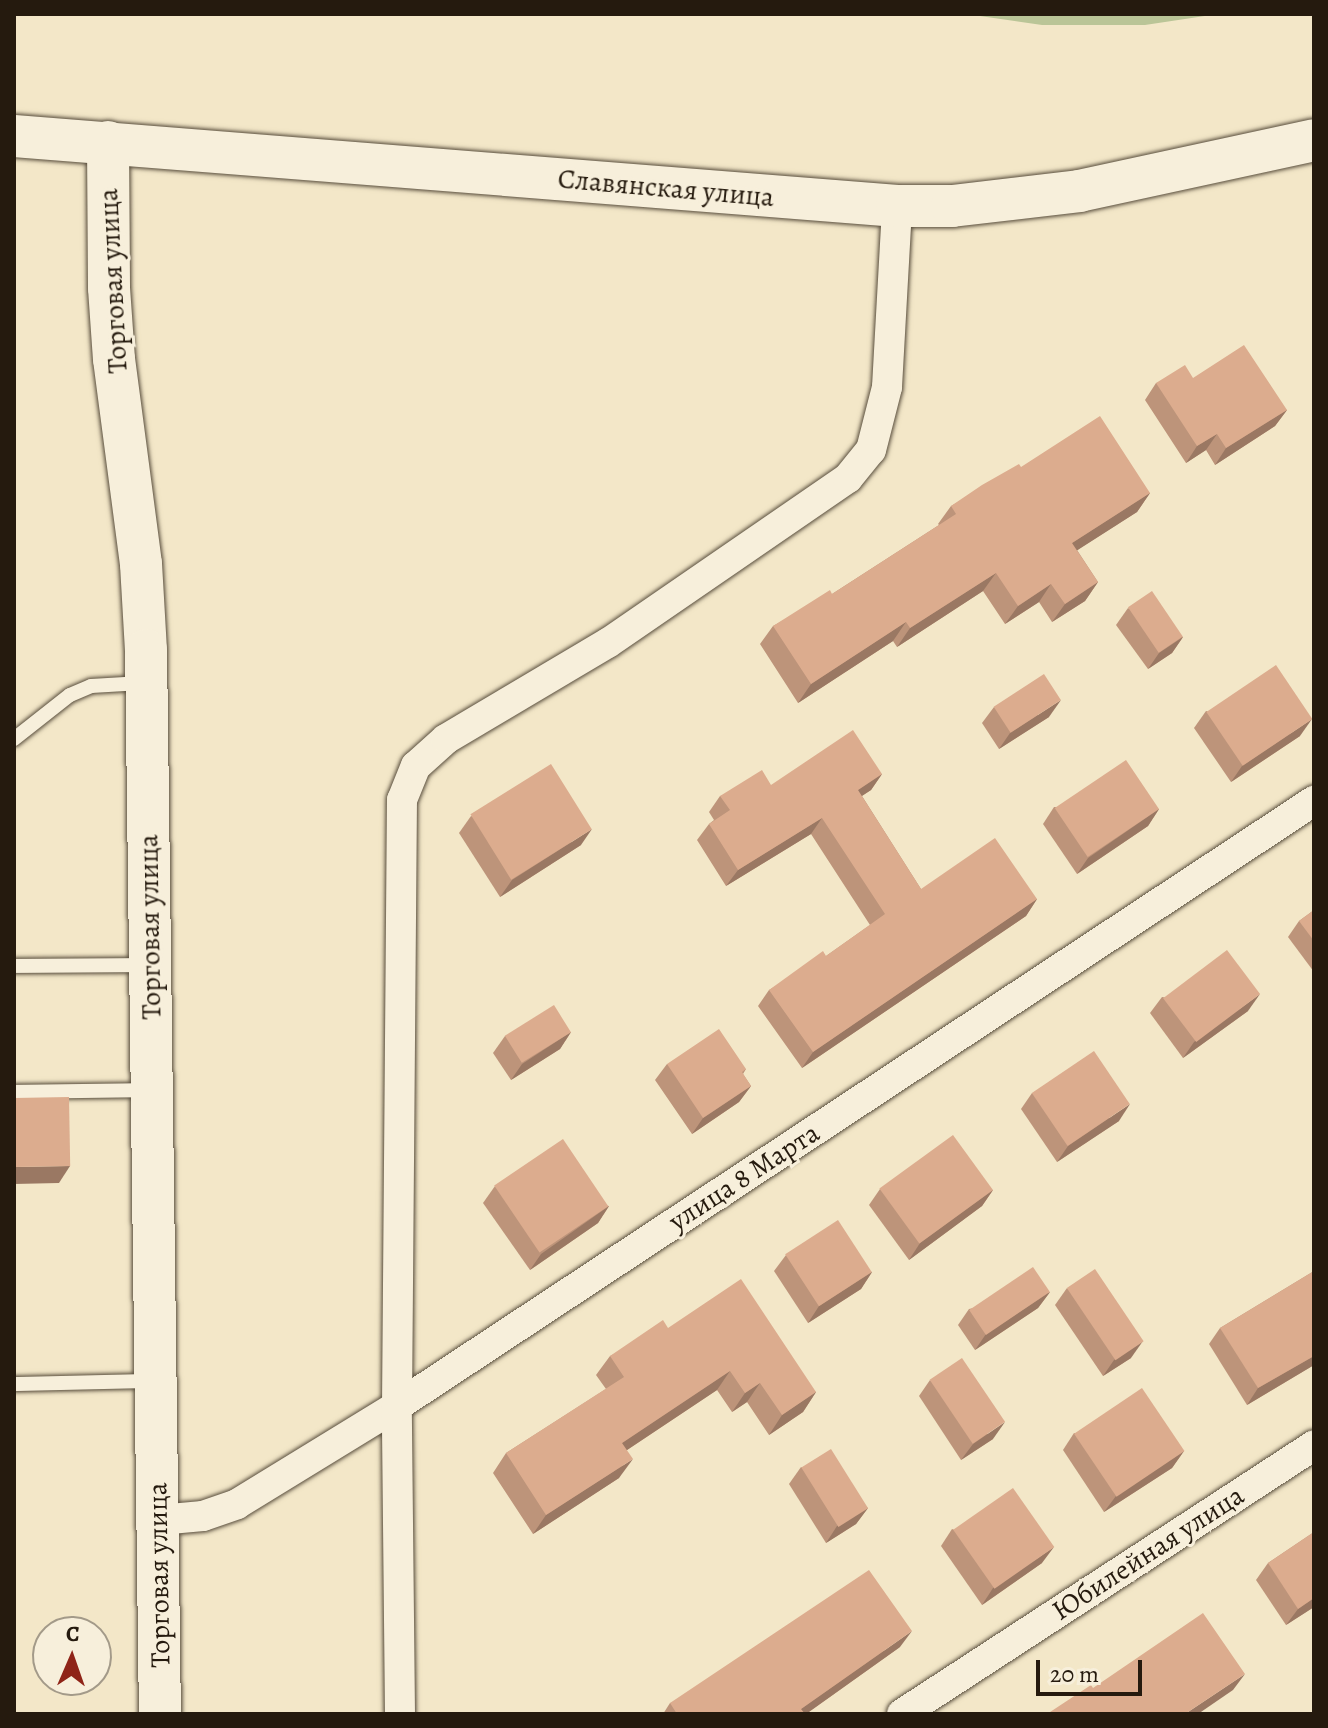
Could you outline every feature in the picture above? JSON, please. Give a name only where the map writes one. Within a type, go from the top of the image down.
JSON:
[{"type":"street","name":"Славянская улица","points":[[14,136],[897,206],[994,202],[1079,191],[1314,140]]},
{"type":"street","name":"Торговая улица","points":[[108,142],[109,288],[114,359],[141,564],[146,683],[160,1714]]},
{"type":"street","points":[[400,1714],[397,1406],[402,800],[416,766],[446,739],[608,643],[848,478],[871,450],[887,387],[897,206]]},
{"type":"street","name":"улица 8 Марта","points":[[159,1520],[203,1516],[237,1504],[397,1406],[1314,801]]},
{"type":"street","name":"Юбилейная улица","points":[[902,1714],[1314,1445]]},
{"type":"lane","points":[[14,739],[70,695],[91,686],[146,683]]},
{"type":"lane","points":[[14,966],[150,965]]},
{"type":"lane","points":[[14,1092],[152,1090]]},
{"type":"lane","points":[[14,1384],[156,1381]]},
{"type":"green space","points":[[966,14],[1218,14],[1145,25],[1042,25]]},
{"type":"building","points":[[1244,345],[1287,410],[1226,448],[1217,434],[1197,446],[1156,383],[1185,365],[1193,378]]},
{"type":"building","points":[[1100,416],[1150,493],[1072,543],[1098,582],[1065,604],[1051,584],[1018,606],[996,573],[910,628],[906,622],[811,684],[773,626],[830,590],[832,594],[956,514],[951,506],[982,485],[1019,464],[1021,467]]},
{"type":"building","points":[[1152,591],[1183,637],[1159,653],[1128,607]]},
{"type":"building","points":[[1276,665],[1312,719],[1243,766],[1206,712]]},
{"type":"building","points":[[1044,674],[1061,700],[1011,733],[994,707]]},
{"type":"building","points":[[853,730],[882,774],[858,790],[921,889],[995,838],[1037,899],[813,1052],[769,990],[823,951],[826,956],[885,914],[822,818],[738,870],[709,824],[730,810],[720,796],[762,770],[771,785]]},
{"type":"building","points":[[1126,760],[1159,809],[1088,857],[1055,808]]},
{"type":"building","points":[[551,764],[592,829],[511,880],[470,814]]},
{"type":"building","points":[[1314,910],[1314,941],[1299,921]]},
{"type":"building","points":[[1227,950],[1260,994],[1196,1042],[1163,998]]},
{"type":"building","points":[[554,1005],[571,1032],[522,1063],[505,1036]]},
{"type":"building","points":[[719,1029],[746,1069],[742,1072],[751,1086],[703,1118],[667,1064]]},
{"type":"building","points":[[1094,1051],[1130,1104],[1068,1146],[1032,1093]]},
{"type":"building","points":[[69,1097],[70,1166],[15,1167],[14,1098]]},
{"type":"building","points":[[953,1135],[993,1190],[919,1244],[879,1188]]},
{"type":"building","points":[[563,1139],[608,1206],[539,1253],[494,1185]]},
{"type":"building","points":[[838,1220],[872,1272],[819,1306],[785,1254]]},
{"type":"building","points":[[1033,1267],[1050,1292],[986,1335],[969,1310]]},
{"type":"building","points":[[1095,1269],[1144,1341],[1115,1360],[1067,1288]]},
{"type":"building","points":[[1314,1271],[1314,1356],[1258,1388],[1220,1328]]},
{"type":"building","points":[[741,1279],[816,1392],[782,1415],[760,1383],[745,1393],[730,1371],[622,1443],[633,1459],[546,1515],[506,1453],[624,1377],[610,1356],[663,1320],[668,1328]]},
{"type":"building","points":[[962,1358],[1005,1422],[973,1444],[930,1380]]},
{"type":"building","points":[[1142,1388],[1184,1451],[1117,1497],[1074,1434]]},
{"type":"building","points":[[831,1449],[868,1508],[838,1527],[801,1468]]},
{"type":"building","points":[[1013,1488],[1054,1547],[994,1589],[953,1530]]},
{"type":"building","points":[[1314,1532],[1314,1598],[1298,1609],[1268,1563]]},
{"type":"building","points":[[869,1570],[912,1631],[801,1709],[805,1714],[677,1714],[670,1703]]},
{"type":"building","points":[[1203,1613],[1245,1674],[1185,1714],[1047,1714],[1091,1685],[1093,1688]]}]
